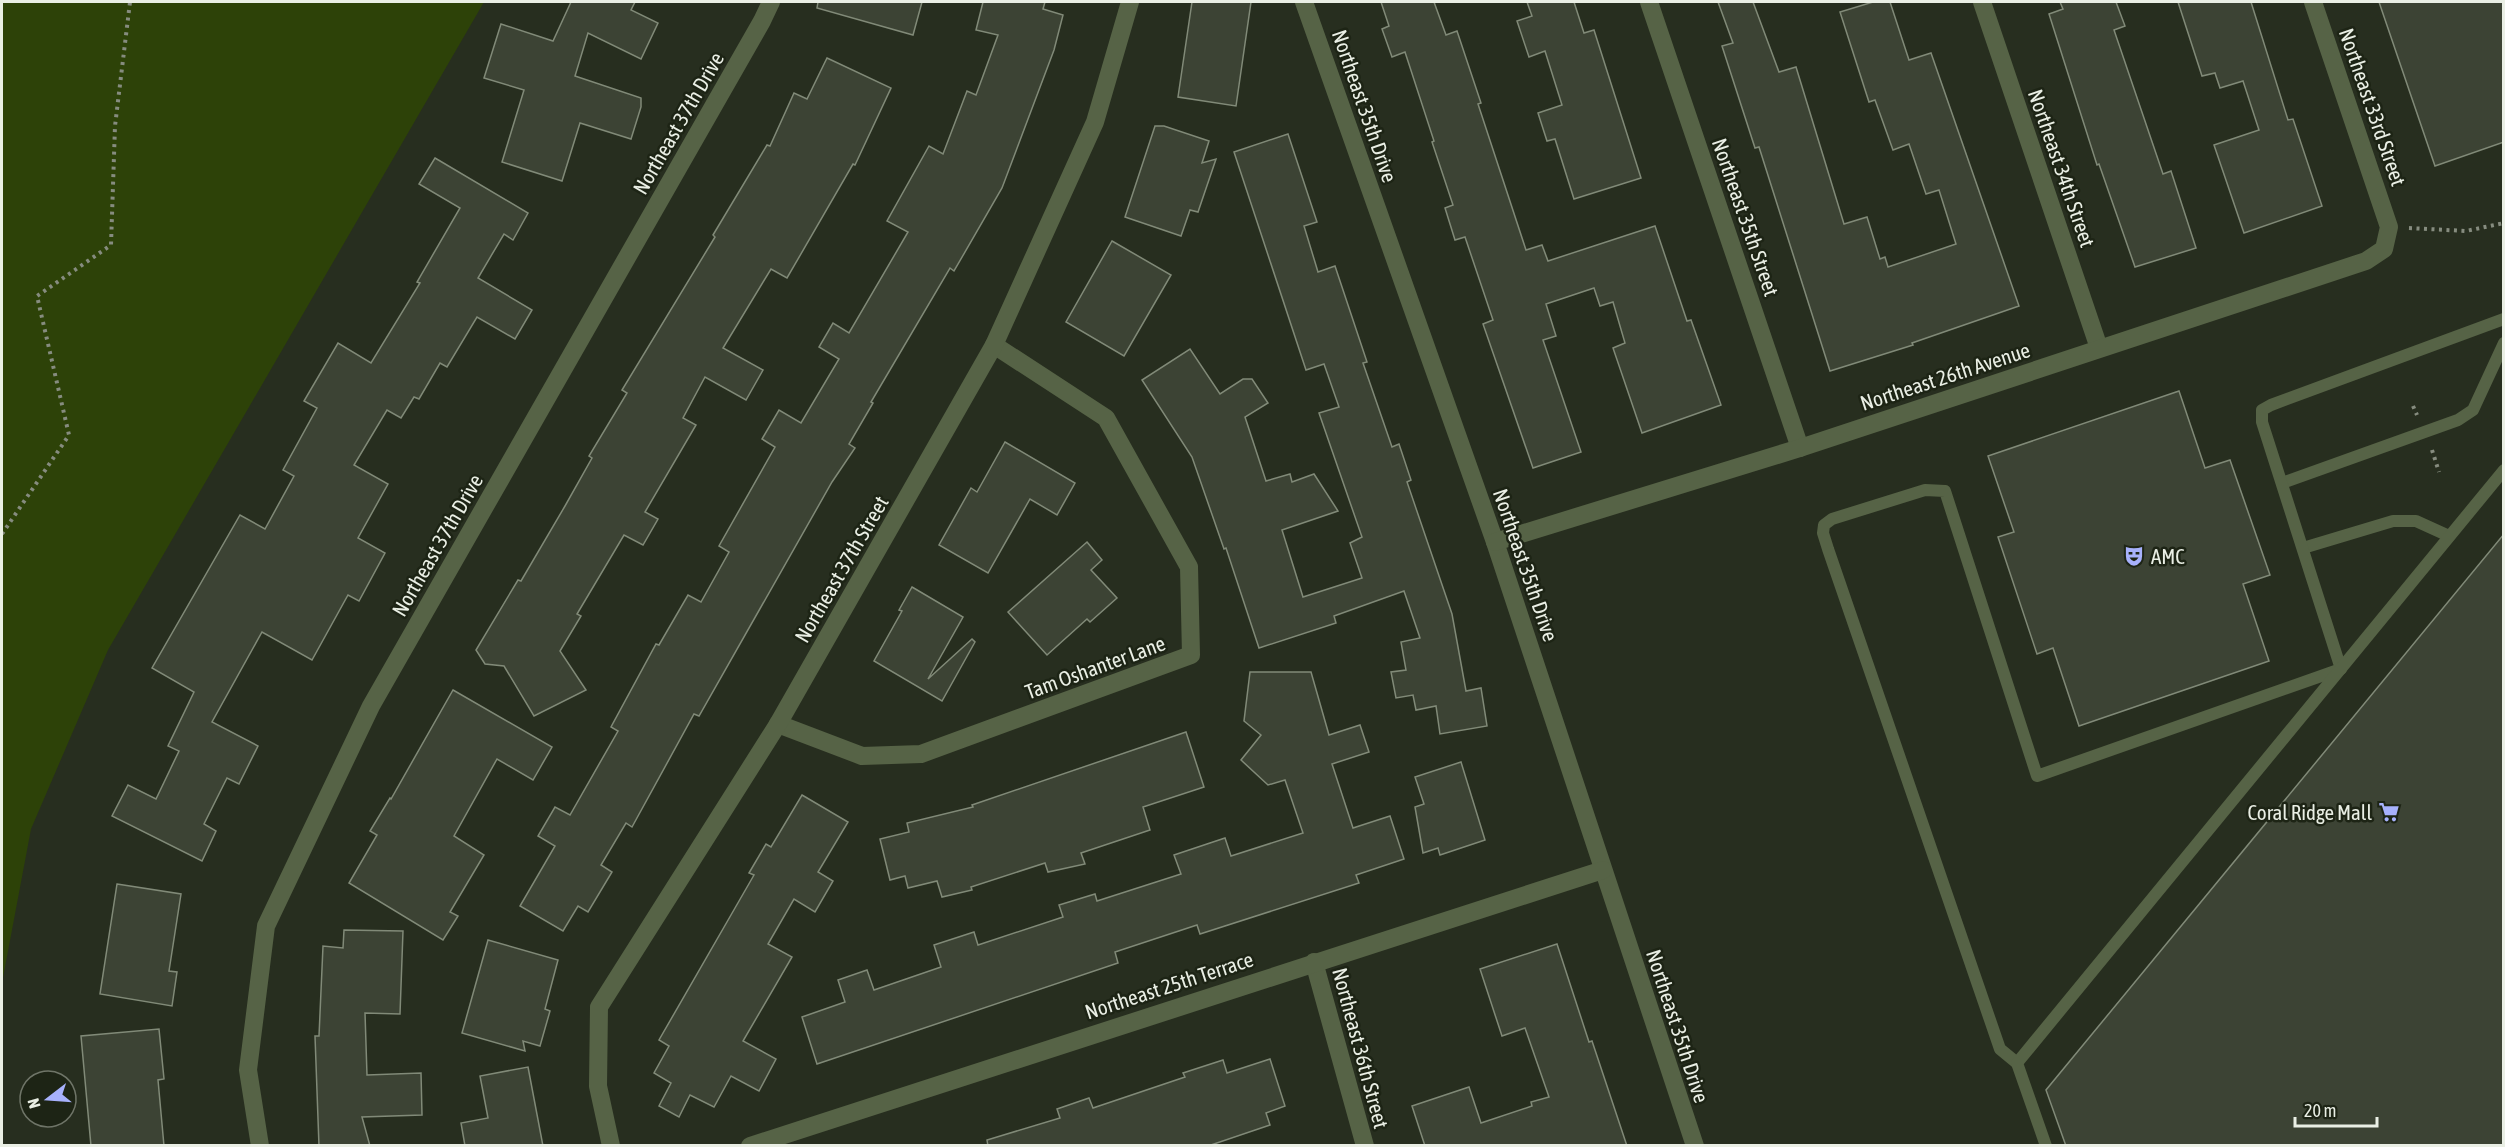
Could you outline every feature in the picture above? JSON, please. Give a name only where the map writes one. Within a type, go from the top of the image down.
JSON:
[{"type":"street","name":"Northeast 37th Drive","points":[[260,1146],[248,1070],[266,926],[370,706],[771,2]]},
{"type":"street","name":"Northeast 37th Street","points":[[611,1146],[598,1086],[599,1007],[778,724],[994,345],[1095,122],[1130,2]]},
{"type":"street","name":"Northeast 35th Drive","points":[[1304,2],[1495,542],[1695,1146]]},
{"type":"street","name":"Northeast 35th Street","points":[[1649,2],[1800,448]]},
{"type":"street","name":"Northeast 34th Street","points":[[1982,2],[2099,348]]},
{"type":"street","name":"Northeast 33rd Street","points":[[2313,2],[2389,227]]},
{"type":"street","name":"Northeast 26th Avenue","points":[[1495,542],[1800,448],[2366,261],[2384,249],[2389,227]]},
{"type":"street","name":"Tam Oshanter Lane","points":[[778,724],[862,756],[921,754],[1191,655],[1189,567],[1106,418],[994,345]]},
{"type":"street","name":"Northeast 25th Terrace","points":[[750,1146],[1603,870]]},
{"type":"street","name":"Northeast 36th Street","points":[[1314,962],[1365,1146]]},
{"type":"lane","points":[[2341,669],[2262,422],[2262,410],[2504,319]]},
{"type":"lane","points":[[2282,483],[2458,420],[2473,410],[2504,343]]},
{"type":"lane","points":[[2017,1063],[2504,470]]},
{"type":"lane","points":[[2046,1146],[2017,1063],[2000,1049],[1828,549],[1823,532],[1824,525],[1832,519],[1925,490],[1945,491],[2037,776],[2341,669]]},
{"type":"lane","points":[[2302,548],[2394,521],[2416,520],[2449,536]]},
{"type":"path","points":[[2,534],[69,435],[37,296],[111,245],[115,126],[130,2]]},
{"type":"path","points":[[2389,227],[2466,231],[2504,223]]},
{"type":"green space","points":[[2,2],[484,2],[108,650],[31,829],[2,983]]},
{"type":"building","points":[[571,2],[635,2],[631,10],[658,23],[641,59],[588,33],[575,76],[641,98],[641,107],[631,139],[580,123],[562,181],[502,162],[524,90],[484,78],[501,24],[553,41]]},
{"type":"building","points":[[818,2],[922,2],[913,35],[817,8]]},
{"type":"building","points":[[983,2],[1045,2],[1043,9],[1063,15],[1054,50],[1002,188],[954,271],[950,268],[871,402],[873,403],[849,444],[855,448],[832,482],[699,716],[694,714],[632,827],[626,823],[601,865],[612,872],[588,912],[578,906],[563,931],[520,906],[555,846],[538,836],[555,807],[570,815],[618,731],[611,727],[656,644],[659,645],[688,595],[701,602],[729,552],[719,546],[775,447],[762,439],[779,410],[801,423],[839,359],[819,347],[833,323],[849,333],[908,232],[887,221],[929,146],[943,154],[967,91],[976,95],[998,35],[976,30]]},
{"type":"building","points":[[1192,2],[1251,2],[1236,106],[1178,97]]},
{"type":"building","points":[[1381,2],[1434,2],[1446,35],[1457,31],[1481,103],[1478,104],[1526,250],[1542,245],[1548,261],[1655,226],[1687,321],[1691,320],[1721,405],[1642,433],[1613,348],[1625,343],[1613,302],[1600,306],[1594,288],[1546,304],[1556,336],[1543,340],[1581,452],[1533,468],[1483,324],[1493,320],[1465,237],[1455,240],[1445,208],[1453,205],[1432,142],[1434,141],[1405,52],[1392,57],[1382,29],[1389,26]]},
{"type":"building","points":[[1527,2],[1574,2],[1584,33],[1594,30],[1641,178],[1574,199],[1555,139],[1547,141],[1538,113],[1562,105],[1545,51],[1529,57],[1517,21],[1532,16]]},
{"type":"building","points":[[1718,2],[1753,2],[1779,72],[1796,67],[1844,224],[1867,217],[1880,259],[1885,257],[1888,267],[1956,244],[1939,190],[1926,194],[1909,144],[1893,150],[1875,100],[1869,102],[1840,12],[1873,2],[1890,2],[1909,60],[1931,53],[2019,306],[1912,343],[1913,345],[1830,371],[1759,147],[1755,148],[1722,46],[1733,43]]},
{"type":"building","points":[[2060,2],[2116,2],[2125,26],[2114,30],[2163,174],[2171,171],[2196,248],[2135,267],[2099,164],[2097,165],[2049,14],[2063,9]]},
{"type":"building","points":[[2178,2],[2251,2],[2288,120],[2293,119],[2322,206],[2244,233],[2214,145],[2259,130],[2243,81],[2220,88],[2215,73],[2202,76]]},
{"type":"building","points":[[2379,2],[2504,2],[2504,142],[2435,166]]},
{"type":"building","points":[[827,58],[891,88],[855,165],[853,164],[787,278],[771,269],[723,348],[763,370],[746,400],[705,377],[683,418],[696,425],[645,512],[658,519],[643,545],[624,535],[577,614],[581,616],[560,651],[586,690],[534,716],[504,666],[485,664],[476,650],[518,580],[521,581],[565,506],[592,458],[589,456],[627,393],[622,390],[715,237],[713,235],[767,145],[770,146],[794,93],[807,99]]},
{"type":"building","points":[[1155,126],[1164,126],[1209,141],[1202,163],[1216,159],[1198,212],[1190,210],[1181,236],[1125,217]]},
{"type":"building","points":[[1288,134],[1317,222],[1304,226],[1318,272],[1335,266],[1367,362],[1363,363],[1392,447],[1399,444],[1411,480],[1407,482],[1452,614],[1466,691],[1481,688],[1487,726],[1440,734],[1436,706],[1416,710],[1413,695],[1396,698],[1391,672],[1406,670],[1401,642],[1420,638],[1404,591],[1334,616],[1336,623],[1259,648],[1226,548],[1224,549],[1192,457],[1142,380],[1190,349],[1220,394],[1243,379],[1252,379],[1268,403],[1245,417],[1266,481],[1290,474],[1292,482],[1314,474],[1338,511],[1282,530],[1303,597],[1362,578],[1350,543],[1362,537],[1319,413],[1339,407],[1324,364],[1306,370],[1234,152]]},
{"type":"building","points":[[435,158],[528,213],[513,240],[504,234],[478,278],[532,310],[515,339],[477,317],[447,367],[440,363],[419,399],[414,397],[401,418],[387,410],[354,465],[388,484],[358,538],[385,553],[359,601],[348,595],[312,660],[262,632],[212,722],[258,746],[239,784],[227,778],[204,824],[216,831],[202,861],[112,816],[128,785],[156,799],[179,751],[168,746],[194,692],[152,668],[240,515],[265,529],[294,476],[283,470],[317,408],[304,401],[338,343],[371,363],[420,283],[417,282],[460,208],[419,184]]},
{"type":"building","points":[[1112,241],[1171,275],[1124,356],[1066,322]]},
{"type":"building","name":"AMC","points":[[2179,391],[2205,468],[2230,460],[2270,575],[2243,584],[2269,661],[2079,726],[2053,648],[2037,654],[1998,537],[2014,532],[1988,456]]},
{"type":"building","points":[[1005,442],[1075,483],[1057,515],[1030,499],[988,573],[939,545],[971,488],[977,492]]},
{"type":"building","name":"Coral Ridge Mall","points":[[2504,534],[2504,1146],[2066,1146],[2046,1090]]},
{"type":"building","points":[[1087,542],[1102,560],[1091,570],[1117,598],[1090,622],[1087,619],[1047,655],[1008,612]]},
{"type":"building","points":[[912,587],[963,617],[928,679],[972,639],[975,642],[942,701],[874,661],[902,611],[899,610]]},
{"type":"building","points":[[1250,672],[1311,672],[1329,735],[1360,725],[1369,752],[1332,764],[1353,828],[1390,816],[1404,859],[1356,875],[1359,883],[1200,934],[1197,925],[1115,952],[1118,963],[817,1064],[802,1017],[845,1002],[838,980],[867,970],[874,990],[941,967],[934,945],[974,932],[978,945],[1063,917],[1059,905],[1095,894],[1097,901],[1181,874],[1174,855],[1225,838],[1231,856],[1303,833],[1285,780],[1268,785],[1241,760],[1261,735],[1244,721]]},
{"type":"building","points":[[453,690],[552,747],[533,780],[497,759],[454,836],[484,855],[450,912],[458,916],[443,940],[349,883],[377,835],[370,831],[391,799]]},
{"type":"building","points":[[1186,732],[1204,787],[1143,807],[1150,830],[1081,853],[1085,864],[1048,872],[1045,863],[971,887],[972,890],[942,897],[937,881],[908,888],[905,876],[890,880],[880,839],[909,832],[907,823],[973,807],[972,805]]},
{"type":"building","points":[[1461,762],[1485,840],[1440,855],[1438,848],[1423,853],[1415,807],[1424,804],[1415,777]]},
{"type":"building","points":[[802,795],[848,822],[818,872],[833,881],[815,912],[794,899],[768,944],[792,957],[743,1041],[776,1059],[759,1091],[731,1076],[714,1107],[690,1095],[679,1117],[659,1106],[671,1083],[654,1073],[669,1046],[659,1040],[754,875],[749,873],[766,844],[771,847]]},
{"type":"building","points":[[117,884],[181,894],[169,971],[177,972],[172,1006],[100,994]]},
{"type":"building","points":[[344,930],[403,931],[400,1014],[365,1013],[367,1075],[421,1073],[422,1115],[362,1117],[370,1146],[319,1146],[315,1036],[319,1036],[323,946],[343,948]]},
{"type":"building","points":[[488,940],[558,960],[545,1009],[550,1011],[540,1046],[523,1041],[525,1051],[462,1033]]},
{"type":"building","points":[[1557,944],[1589,1042],[1592,1041],[1627,1146],[1425,1146],[1412,1106],[1469,1087],[1481,1123],[1532,1106],[1531,1102],[1549,1097],[1525,1028],[1502,1036],[1480,969]]},
{"type":"building","points":[[159,1029],[164,1079],[158,1080],[164,1146],[91,1146],[81,1036]]},
{"type":"building","points":[[1270,1059],[1285,1106],[1266,1113],[1270,1125],[1208,1146],[988,1146],[987,1140],[1060,1118],[1057,1109],[1089,1098],[1093,1108],[1185,1077],[1183,1073],[1223,1060],[1227,1073]]},
{"type":"building","points":[[528,1067],[543,1146],[465,1146],[461,1123],[488,1118],[480,1076]]},
{"type":"place","name":"AMC","points":[[2134,556]]},
{"type":"place","name":"Coral Ridge Mall","points":[[2389,812]]}]
